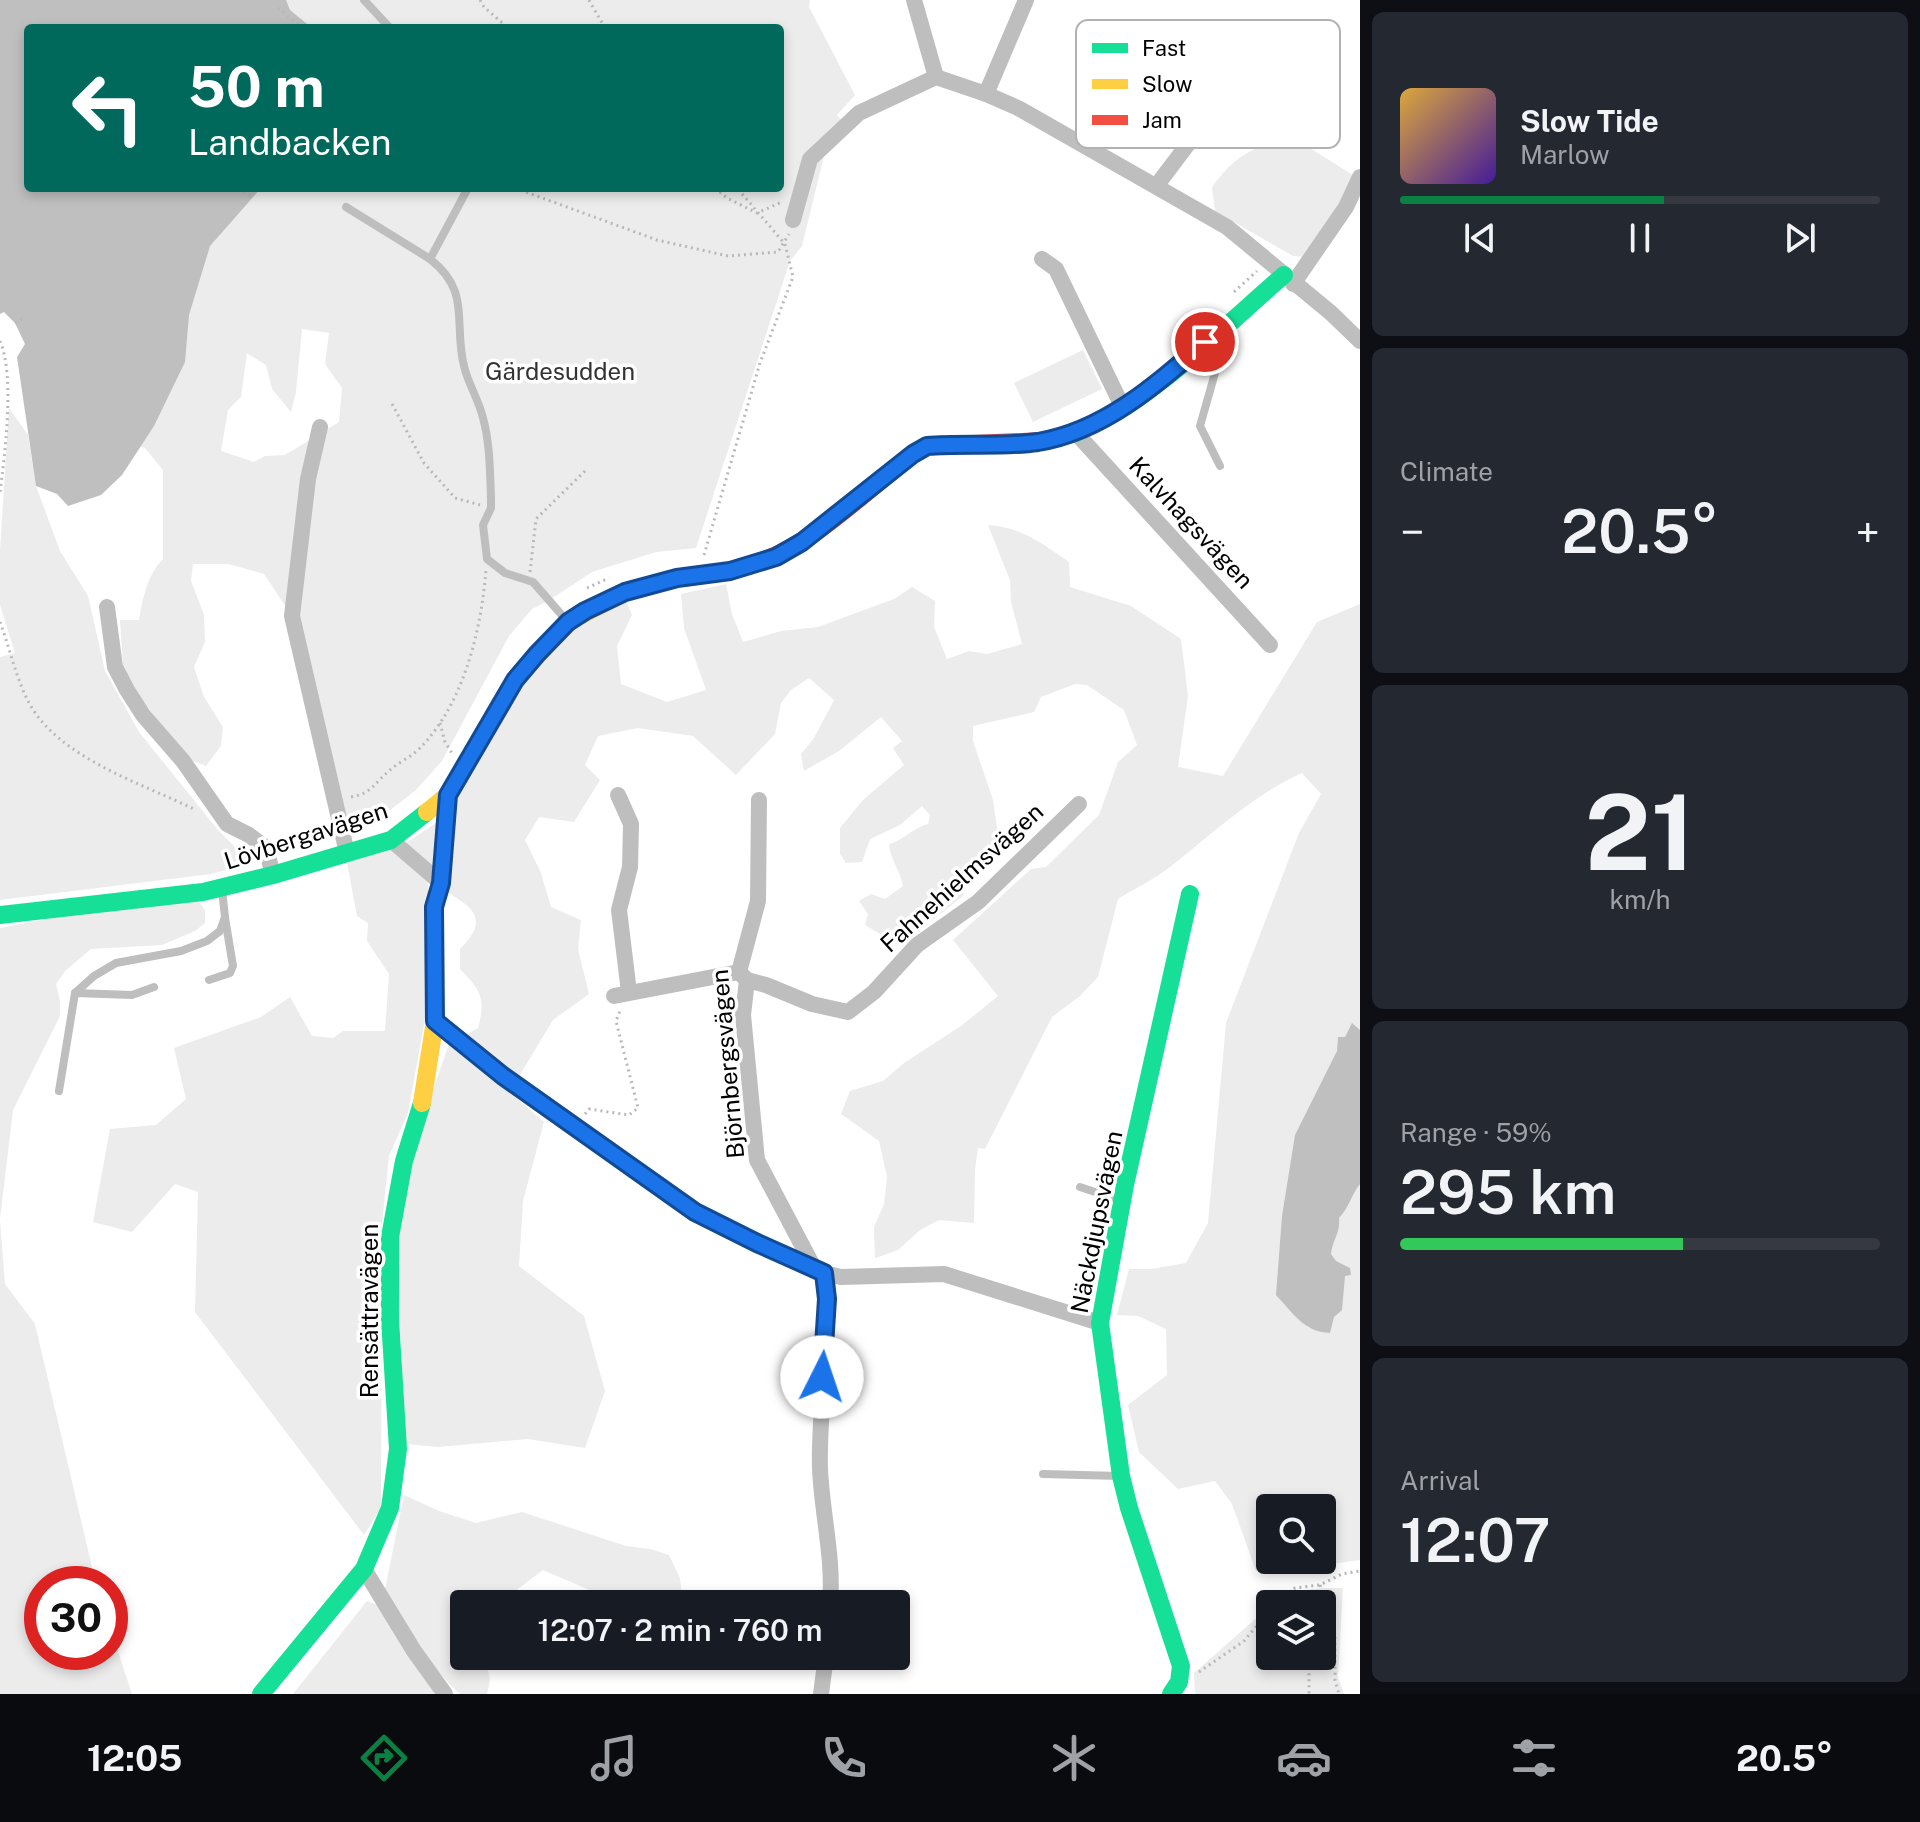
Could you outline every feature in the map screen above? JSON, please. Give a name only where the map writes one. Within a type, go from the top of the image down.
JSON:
[{"type":"street","points":[[914,0],[936,77]]},
{"type":"street","points":[[986,94],[1026,0]]},
{"type":"street","points":[[793,220],[810,159],[859,113],[936,77],[1018,108],[1076,140]]},
{"type":"street","points":[[1090,148],[1227,227],[1360,341]]},
{"type":"street","points":[[1157,185],[1185,148]]},
{"type":"street","points":[[1288,279],[1346,207],[1360,177]]},
{"type":"street","points":[[1042,259],[1056,269],[1123,408]]},
{"type":"street","name":"Lövbergavägen","points":[[0,915],[222,888],[391,840],[448,795],[515,680],[568,622],[585,611],[625,592],[677,578],[730,571],[776,557],[802,542],[927,446],[1036,442],[1076,433],[1123,408],[1288,279]]},
{"type":"street","points":[[320,427],[308,479],[292,616],[347,853]]},
{"type":"street","name":"Kalvhagsvägen","points":[[1076,433],[1270,645]]},
{"type":"street","points":[[107,607],[115,667],[127,690],[143,715],[183,761],[227,824],[266,848],[273,875]]},
{"type":"street","name":"Rensättravägen","points":[[261,1694],[364,1569],[390,1508],[398,1449],[390,1319],[390,1237],[404,1161],[420,1113],[435,1021],[434,907],[441,883],[448,795]]},
{"type":"street","points":[[618,795],[631,824],[630,867],[619,910],[622,994]]},
{"type":"street","name":"Björnbergsvägen","points":[[759,800],[758,901],[743,976],[743,1015],[757,1160],[818,1269],[827,1299],[820,1471],[830,1590]]},
{"type":"street","name":"Fahnehielmsvägen","points":[[622,994],[743,976],[812,1004],[848,1012],[874,992],[917,945],[978,902],[1079,804]]},
{"type":"street","points":[[391,840],[441,883]]},
{"type":"street","name":"Näckdjupsvägen","points":[[1180,1675],[1176,1647],[1141,1547],[1121,1476],[1100,1323],[1123,1201],[1190,894]]},
{"type":"street","points":[[435,1021],[503,1076],[695,1212],[757,1243],[841,1277],[944,1274],[1100,1323]]},
{"type":"street","points":[[364,1569],[414,1651],[445,1694]]},
{"type":"street","points":[[821,1694],[824,1670]]},
{"type":"street","points":[[1171,1694],[1180,1675]]},
{"type":"lane","points":[[364,0],[386,24]]},
{"type":"lane","points":[[430,259],[466,192]]},
{"type":"lane","points":[[346,207],[442,268],[458,297],[464,366],[484,421],[491,508],[483,525],[487,559],[505,573],[529,579],[568,622]]},
{"type":"lane","points":[[1205,342],[1217,366],[1200,426],[1220,466]]},
{"type":"lane","points":[[209,980],[230,973],[233,966],[222,888]]},
{"type":"lane","points":[[59,1091],[75,993],[94,976],[116,963],[181,951],[207,941],[220,931],[225,917]]},
{"type":"lane","points":[[75,993],[132,995],[154,987]]},
{"type":"lane","points":[[1080,1187],[1123,1201]]},
{"type":"lane","points":[[1043,1474],[1121,1476]]},
{"type":"path","points":[[480,0],[503,24]]},
{"type":"path","points":[[589,0],[603,24]]},
{"type":"path","points":[[278,8],[298,24]]},
{"type":"path","points":[[245,192],[252,198]]},
{"type":"path","points":[[526,192],[657,240],[728,256],[778,252],[785,244],[793,220]]},
{"type":"path","points":[[720,192],[757,213],[801,194]]},
{"type":"path","points":[[703,559],[760,363],[793,277],[785,244],[740,192]]},
{"type":"path","points":[[15,323],[25,317]]},
{"type":"path","points":[[0,341],[7,389],[0,492]]},
{"type":"path","points":[[392,404],[424,463],[455,498],[491,508]]},
{"type":"path","points":[[529,579],[536,519],[585,471]]},
{"type":"path","points":[[335,800],[367,794],[389,770],[418,751],[439,726],[465,671],[483,607],[487,559]]},
{"type":"path","points":[[0,622],[29,702],[58,740],[82,755],[201,812]]},
{"type":"path","points":[[575,1127],[589,1109],[629,1115],[638,1108],[616,1021],[630,1000],[622,994]]},
{"type":"path","points":[[1292,1590],[1320,1585],[1342,1574],[1360,1571]]},
{"type":"path","points":[[1320,1585],[1335,1634],[1335,1680],[1339,1694]]},
{"type":"path","points":[[1180,1675],[1200,1672],[1256,1629]]},
{"type":"path","points":[[1308,1670],[1309,1694]]},
{"type":"green space","name":"Gärdesudden","points":[[59,0],[810,0],[809,7],[855,95],[837,115],[849,129],[824,156],[802,246],[790,261],[696,548],[656,552],[592,572],[532,609],[509,636],[442,761],[416,790],[371,825],[346,833],[292,616],[264,574],[229,564],[193,564],[191,581],[204,615],[205,642],[194,667],[204,697],[223,727],[221,746],[206,766],[190,760],[141,699],[123,666],[120,620],[139,620],[149,580],[163,559],[163,470],[145,448],[130,443],[91,192],[784,192],[784,24],[74,24]],"holes":[[[302,329],[329,333],[325,364],[342,388],[339,422],[285,455],[265,456],[254,462],[221,451],[228,410],[241,397],[247,353],[266,365],[272,389],[291,412]]]},
{"type":"green space","points":[[1310,148],[1356,177],[1305,257],[1293,256],[1215,211],[1212,187],[1229,167],[1255,149]]},
{"type":"green space","points":[[1083,350],[1102,389],[1033,422],[1014,383]]},
{"type":"green space","points":[[9,408],[28,435],[36,486],[60,551],[88,596],[105,671],[139,732],[218,830],[251,863],[211,874],[0,900],[0,657],[15,653],[0,605],[0,551]]},
{"type":"green space","points":[[988,525],[1011,529],[1040,542],[1069,562],[1070,587],[1131,606],[1181,639],[1188,696],[1178,767],[1223,776],[1317,622],[1360,604],[1360,1560],[1336,1563],[1336,1494],[1256,1494],[1256,1571],[1232,1504],[1215,1481],[1178,1489],[1139,1452],[1128,1405],[1167,1375],[1166,1329],[1138,1316],[1117,1315],[1129,1269],[1186,1263],[1208,1223],[1226,1023],[1299,833],[1321,794],[1302,773],[1265,793],[1166,870],[1118,899],[1098,977],[1080,996],[1052,1017],[985,1149],[978,1148],[974,1223],[939,1220],[920,1230],[898,1250],[875,1258],[874,1227],[884,1204],[887,1177],[879,1141],[841,1114],[850,1091],[883,1081],[998,996],[953,940],[1031,869],[1046,867],[1099,815],[1118,762],[1137,745],[1124,710],[1087,685],[1075,684],[1041,697],[1034,712],[973,726],[973,741],[993,800],[1000,848],[966,877],[963,896],[900,946],[865,925],[868,914],[859,901],[871,894],[885,899],[903,886],[889,844],[928,824],[930,815],[922,806],[900,825],[870,839],[862,862],[846,863],[840,854],[840,828],[863,800],[904,765],[893,748],[902,741],[881,717],[839,751],[804,771],[801,754],[814,738],[834,700],[809,678],[791,690],[781,703],[775,734],[736,775],[693,736],[638,728],[598,736],[585,765],[600,780],[574,822],[539,817],[525,840],[541,873],[551,907],[581,920],[578,949],[589,994],[553,1020],[518,1078],[462,1037],[478,1028],[482,1010],[477,989],[460,969],[460,949],[474,930],[475,916],[464,903],[445,891],[454,797],[516,686],[557,642],[624,596],[632,615],[617,646],[621,684],[667,702],[706,690],[684,628],[681,594],[726,584],[732,614],[743,642],[781,631],[818,627],[894,599],[912,587],[935,601],[934,627],[947,659],[969,651],[987,654],[1022,644],[1011,602],[1010,580]]},
{"type":"green space","points":[[442,819],[437,869],[406,843]]},
{"type":"green space","points":[[393,848],[428,882],[428,1003],[408,1113],[389,1156],[382,1224],[381,1508],[364,1535],[195,1312],[198,1192],[175,1184],[132,1232],[93,1222],[110,1129],[156,1125],[186,1099],[174,1048],[261,1017],[290,997],[312,1036],[333,1038],[343,1031],[385,1031],[389,974],[367,941],[368,923],[357,916],[347,863]]},
{"type":"green space","points":[[197,900],[205,910],[205,923],[195,931],[162,945],[91,949],[65,971],[56,984],[60,1016],[13,1110],[0,1219],[0,928],[84,912]]},
{"type":"green space","points":[[450,1041],[544,1122],[523,1201],[519,1266],[584,1316],[605,1391],[585,1448],[528,1439],[438,1447],[405,1444],[397,1239],[423,1119]]},
{"type":"green space","points":[[0,1221],[5,1284],[35,1324],[92,1566],[24,1566],[24,1670],[124,1670],[132,1694],[0,1694]]},
{"type":"green space","points":[[404,1495],[476,1523],[522,1512],[626,1546],[669,1555],[680,1578],[681,1590],[589,1590],[543,1570],[516,1590],[450,1590],[450,1670],[488,1670],[490,1680],[487,1694],[460,1694],[428,1658],[385,1589]]},
{"type":"green space","points":[[1343,1588],[1338,1677],[1344,1694],[1195,1694],[1194,1673],[1256,1618],[1256,1670],[1336,1670],[1336,1590],[1306,1590]]},
{"type":"green space","points":[[367,1601],[383,1607],[439,1694],[293,1694]]},
{"type":"shaded area","points":[[0,0],[286,0],[290,10],[307,24],[24,24],[24,192],[257,192],[210,246],[189,315],[185,362],[154,426],[122,475],[101,495],[68,506],[57,494],[36,486],[17,357],[25,344],[15,323],[4,312],[0,314]]},
{"type":"shaded area","points":[[1352,1023],[1360,1030],[1360,1184],[1339,1218],[1332,1249],[1331,1254],[1336,1261],[1350,1268],[1351,1275],[1345,1276],[1342,1310],[1334,1317],[1330,1333],[1306,1325],[1276,1295],[1282,1216],[1295,1135],[1337,1051],[1338,1037],[1345,1037]]},
{"type":"traffic: fast","points":[[1043,441],[1078,432],[1134,400],[1186,361],[1284,275]]},
{"type":"traffic: fast","points":[[0,915],[203,892],[391,840],[427,812]]},
{"type":"traffic: fast","points":[[1171,1694],[1179,1682],[1181,1666],[1121,1476],[1100,1323],[1125,1185],[1190,894]]},
{"type":"traffic: fast","points":[[261,1694],[364,1569],[390,1508],[398,1449],[390,1319],[390,1237],[404,1161],[422,1103]]},
{"type":"traffic: slow","points":[[427,812],[448,795],[515,680],[568,622],[625,592],[677,578],[730,571],[756,563]]},
{"type":"traffic: slow","points":[[422,1103],[435,1021],[434,907],[441,883],[448,795]]},
{"type":"traffic: jam","points":[[756,563],[777,555],[818,531],[927,446],[1043,441]]},
{"type":"route","points":[[822,1377],[827,1299],[824,1273],[695,1212],[503,1076],[435,1021],[434,907],[441,883],[448,795],[515,680],[568,622],[585,611],[625,592],[677,578],[730,571],[776,557],[802,542],[927,446],[1036,442],[1076,433],[1123,408],[1205,342]]}]
